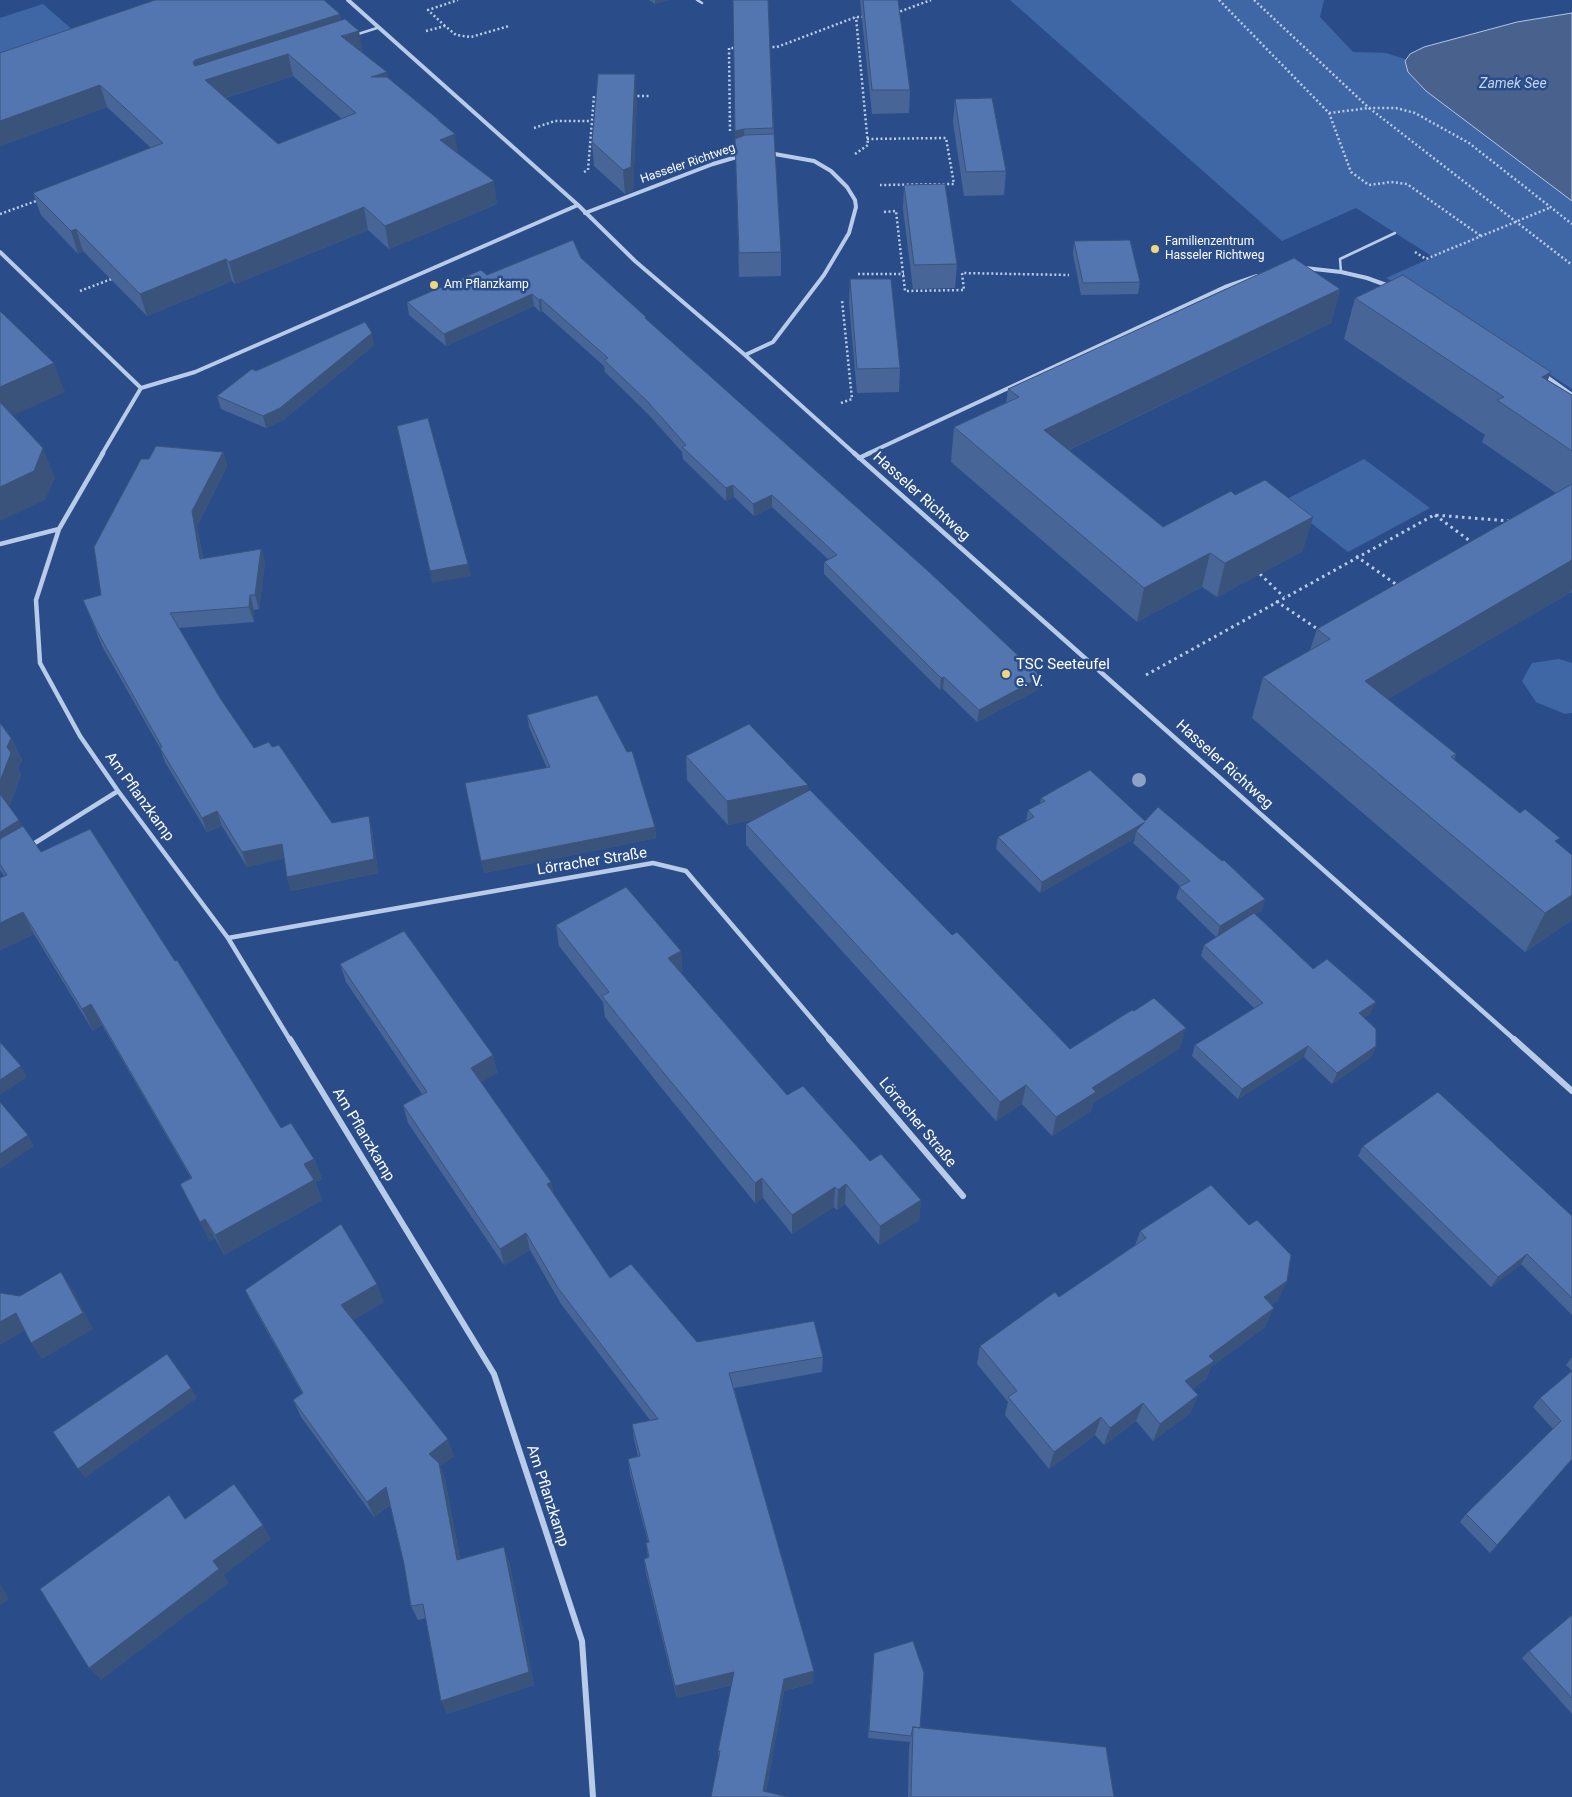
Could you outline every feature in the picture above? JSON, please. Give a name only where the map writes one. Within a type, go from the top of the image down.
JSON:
[{"type":"street","name":"Hasseler Richtweg","points":[[348,0],[377,28],[554,184],[635,261],[745,354],[859,458],[1572,1091]]},
{"type":"street","points":[[745,354],[773,342],[824,275],[849,233],[856,212],[855,200],[847,187],[831,171],[814,161],[768,153]]},
{"type":"street","name":"Hasseler Richtweg","points":[[585,213],[730,158],[745,155]]},
{"type":"street","points":[[0,252],[140,388],[195,372],[578,206]]},
{"type":"street","points":[[1297,269],[1341,272],[1367,278],[1394,288]]},
{"type":"street","name":"Hasseler Richtweg","points":[[859,458],[1225,287],[1264,274]]},
{"type":"street","points":[[1540,372],[1572,395]]},
{"type":"street","name":"Am Pflanzkamp","points":[[140,388],[60,529],[36,600],[40,663],[80,736],[228,938],[494,1374],[582,1641],[593,1797]]},
{"type":"street","points":[[0,544],[60,529]]},
{"type":"street","points":[[25,849],[118,790]]},
{"type":"street","name":"Lörracher Straße","points":[[228,938],[653,863],[686,872],[964,1196]]},
{"type":"lane","points":[[698,0],[702,3]]},
{"type":"lane","points":[[354,35],[377,28]]},
{"type":"lane","points":[[1341,272],[1340,259],[1395,233]]},
{"type":"path","points":[[458,0],[428,10],[456,35],[471,37],[509,26]]},
{"type":"path","points":[[895,13],[931,0]]},
{"type":"path","points":[[1219,0],[1329,113],[1351,172],[1369,185],[1391,182],[1407,184],[1481,236]]},
{"type":"path","points":[[1254,0],[1369,108],[1572,264]]},
{"type":"path","points":[[767,47],[777,47],[856,17],[866,16]]},
{"type":"path","points":[[831,171],[868,145],[856,17]]},
{"type":"path","points":[[392,41],[445,26]]},
{"type":"path","points":[[730,158],[728,48],[738,48]]},
{"type":"path","points":[[554,184],[588,170],[594,96],[603,96]]},
{"type":"path","points":[[632,96],[650,96]]},
{"type":"path","points":[[1329,113],[1369,108],[1396,108],[1415,113],[1469,143],[1549,208],[1572,224]]},
{"type":"path","points":[[503,139],[554,121],[591,121]]},
{"type":"path","points":[[847,187],[954,184],[946,138],[867,140]]},
{"type":"path","points":[[0,214],[45,197]]},
{"type":"path","points":[[1388,236],[1426,259],[1549,208]]},
{"type":"path","points":[[856,212],[896,211],[906,291],[964,290],[962,273],[1069,275]]},
{"type":"path","points":[[824,275],[904,274]]},
{"type":"path","points":[[52,302],[115,278]]},
{"type":"path","points":[[810,414],[852,399],[842,298]]},
{"type":"path","points":[[1120,690],[1356,556],[1434,515],[1517,522]]},
{"type":"path","points":[[1434,515],[1482,549]]},
{"type":"path","points":[[1356,556],[1400,587]]},
{"type":"path","points":[[1260,574],[1284,597]]},
{"type":"path","points":[[1276,601],[1322,632]]},
{"type":"shaded area","points":[[1010,0],[1324,0],[1320,17],[1353,52],[1386,53],[1405,59],[1406,65],[1572,201],[1572,389],[1459,315],[1386,278],[1433,257],[1356,208],[1282,241]]},
{"type":"shaded area","points":[[43,4],[75,32],[0,68],[0,18]]},
{"type":"shaded area","points":[[1364,459],[1430,508],[1348,552],[1283,501]]},
{"type":"shaded area","points":[[1559,659],[1572,663],[1572,713],[1565,714],[1536,702],[1522,681],[1532,663]]},
{"type":"water","name":"Zamek See","points":[[1572,13],[1572,201],[1426,91],[1408,72],[1405,61],[1410,54],[1424,47],[1517,22]]},
{"type":"building","points":[[155,0],[324,0],[340,14],[195,60],[193,63],[195,66],[345,19],[359,31],[341,36],[387,72],[371,77],[387,77],[439,120],[455,134],[440,140],[494,181],[385,226],[364,207],[229,262],[226,259],[140,294],[76,229],[71,231],[33,193],[163,143],[100,85],[0,121],[0,53]],"holes":[[[288,54],[356,113],[278,144],[205,80]]]},
{"type":"building","points":[[733,0],[768,0],[773,128],[735,131]]},
{"type":"building","points":[[863,0],[898,0],[910,90],[872,90]]},
{"type":"building","points":[[598,74],[635,74],[631,167],[623,170],[592,142]]},
{"type":"building","points":[[992,98],[1006,171],[966,172],[955,99]]},
{"type":"building","points":[[774,134],[781,252],[739,253],[735,139],[745,135]]},
{"type":"building","points":[[945,184],[957,264],[914,265],[904,185]]},
{"type":"building","points":[[573,240],[581,258],[645,318],[928,571],[1041,677],[979,710],[944,677],[941,678],[824,562],[837,555],[772,495],[753,504],[733,485],[726,488],[682,447],[686,445],[648,402],[604,360],[608,358],[541,299],[539,300],[532,294],[444,334],[407,302],[481,270],[487,275]]},
{"type":"building","points":[[1130,240],[1140,282],[1083,283],[1074,241]]},
{"type":"building","points":[[1294,258],[1340,289],[1044,430],[1163,527],[1231,491],[1235,495],[1265,480],[1313,517],[1225,563],[1210,553],[1144,588],[954,427],[1019,397],[1008,389]]},
{"type":"building","points":[[1403,275],[1551,372],[1542,377],[1572,395],[1572,451],[1497,400],[1504,397],[1355,298]]},
{"type":"building","points":[[850,279],[891,279],[900,368],[857,369]]},
{"type":"building","points":[[0,311],[54,363],[0,387]]},
{"type":"building","points":[[365,322],[372,333],[280,408],[263,416],[217,396],[252,369],[256,371]]},
{"type":"building","points":[[0,402],[43,448],[34,471],[0,487]]},
{"type":"building","points":[[428,418],[468,564],[430,571],[397,426]]},
{"type":"building","points":[[156,446],[223,452],[192,511],[200,559],[261,549],[255,595],[250,595],[249,607],[170,613],[220,698],[254,748],[269,742],[272,747],[279,745],[332,823],[369,816],[374,859],[287,877],[282,844],[242,852],[217,811],[202,818],[160,748],[162,747],[97,631],[83,600],[101,595],[94,547],[141,459],[149,459]]},
{"type":"building","points":[[1572,484],[1572,560],[1365,681],[1456,754],[1451,757],[1520,813],[1525,809],[1560,838],[1555,841],[1572,855],[1572,895],[1545,913],[1263,677],[1330,639],[1317,629]]},
{"type":"building","points":[[597,695],[627,752],[632,751],[655,827],[481,861],[465,783],[550,767],[527,715]]},
{"type":"building","points":[[0,723],[11,738],[7,747],[11,753],[0,781]]},
{"type":"building","points":[[749,724],[808,785],[727,801],[686,756]]},
{"type":"building","points":[[1090,770],[1145,821],[1158,807],[1222,861],[1224,860],[1265,899],[1220,926],[1179,887],[1190,881],[1136,831],[1145,822],[1042,882],[998,837],[1034,817],[1028,810],[1045,801],[1041,798]]},
{"type":"building","points":[[810,790],[952,935],[957,932],[1070,1049],[1154,998],[1186,1028],[1092,1088],[1096,1092],[1056,1117],[1026,1085],[1000,1102],[746,824]]},
{"type":"building","points":[[0,794],[19,820],[0,832]]},
{"type":"building","points":[[23,826],[41,852],[90,829],[175,961],[177,960],[281,1128],[291,1123],[314,1159],[304,1164],[314,1180],[215,1235],[205,1219],[200,1222],[180,1184],[192,1178],[91,1004],[82,1009],[23,912],[0,923],[0,878],[7,875],[0,864],[0,839]]},
{"type":"building","points":[[626,887],[681,951],[668,958],[787,1095],[803,1086],[870,1161],[881,1154],[921,1200],[880,1226],[846,1184],[838,1190],[835,1187],[792,1215],[762,1178],[755,1183],[602,996],[609,992],[556,925]]},
{"type":"building","points":[[1254,913],[1313,969],[1327,959],[1376,1002],[1359,1013],[1376,1029],[1376,1046],[1337,1073],[1308,1046],[1242,1089],[1195,1045],[1263,1003],[1204,945]]},
{"type":"building","points":[[404,931],[493,1055],[471,1068],[551,1182],[547,1184],[610,1278],[631,1264],[697,1342],[814,1321],[823,1357],[729,1373],[814,1671],[784,1679],[763,1791],[788,1797],[711,1797],[734,1672],[675,1686],[644,1559],[649,1557],[646,1543],[649,1542],[628,1459],[640,1456],[632,1424],[658,1419],[558,1288],[526,1233],[500,1249],[403,1105],[427,1092],[340,964]]},
{"type":"building","points":[[0,1042],[21,1066],[0,1080]]},
{"type":"building","points":[[1438,1092],[1572,1216],[1572,1298],[1527,1254],[1498,1277],[1363,1146]]},
{"type":"building","points":[[0,1102],[28,1135],[0,1154]]},
{"type":"building","points":[[1211,1185],[1249,1225],[1257,1220],[1291,1255],[1287,1281],[1264,1297],[1274,1308],[1209,1356],[1214,1361],[1185,1381],[1198,1395],[1160,1424],[1143,1403],[1110,1428],[1101,1417],[1054,1452],[1008,1397],[1017,1391],[980,1346],[1055,1292],[1059,1297],[1146,1238],[1140,1231]]},
{"type":"building","points":[[341,1224],[377,1284],[341,1305],[448,1439],[429,1454],[439,1463],[457,1560],[504,1547],[529,1672],[441,1701],[423,1604],[411,1606],[404,1564],[386,1487],[367,1502],[293,1400],[303,1393],[245,1290]]},
{"type":"building","points":[[61,1272],[83,1313],[31,1343],[16,1313],[0,1322],[0,1293],[20,1296]]},
{"type":"building","points":[[167,1354],[191,1388],[78,1469],[53,1432]]},
{"type":"building","points":[[1572,1371],[1572,1459],[1497,1545],[1466,1514],[1561,1421],[1540,1398]]},
{"type":"building","points":[[234,1484],[263,1525],[213,1561],[219,1569],[89,1668],[40,1589],[169,1495],[185,1519]]},
{"type":"building","points":[[1572,1615],[1572,1698],[1529,1651]]},
{"type":"building","points":[[913,1641],[924,1673],[920,1728],[913,1727],[911,1736],[869,1731],[874,1653]]},
{"type":"building","points":[[913,1727],[1106,1747],[1114,1797],[911,1797]]},
{"type":"place","name":"Familienzentrum Hasseler Richtweg","points":[[1155,249]]},
{"type":"place","name":"Am Pflanzkamp","points":[[434,285]]},
{"type":"place","name":"TSC Seeteufel e. V.","points":[[1006,674]]}]
